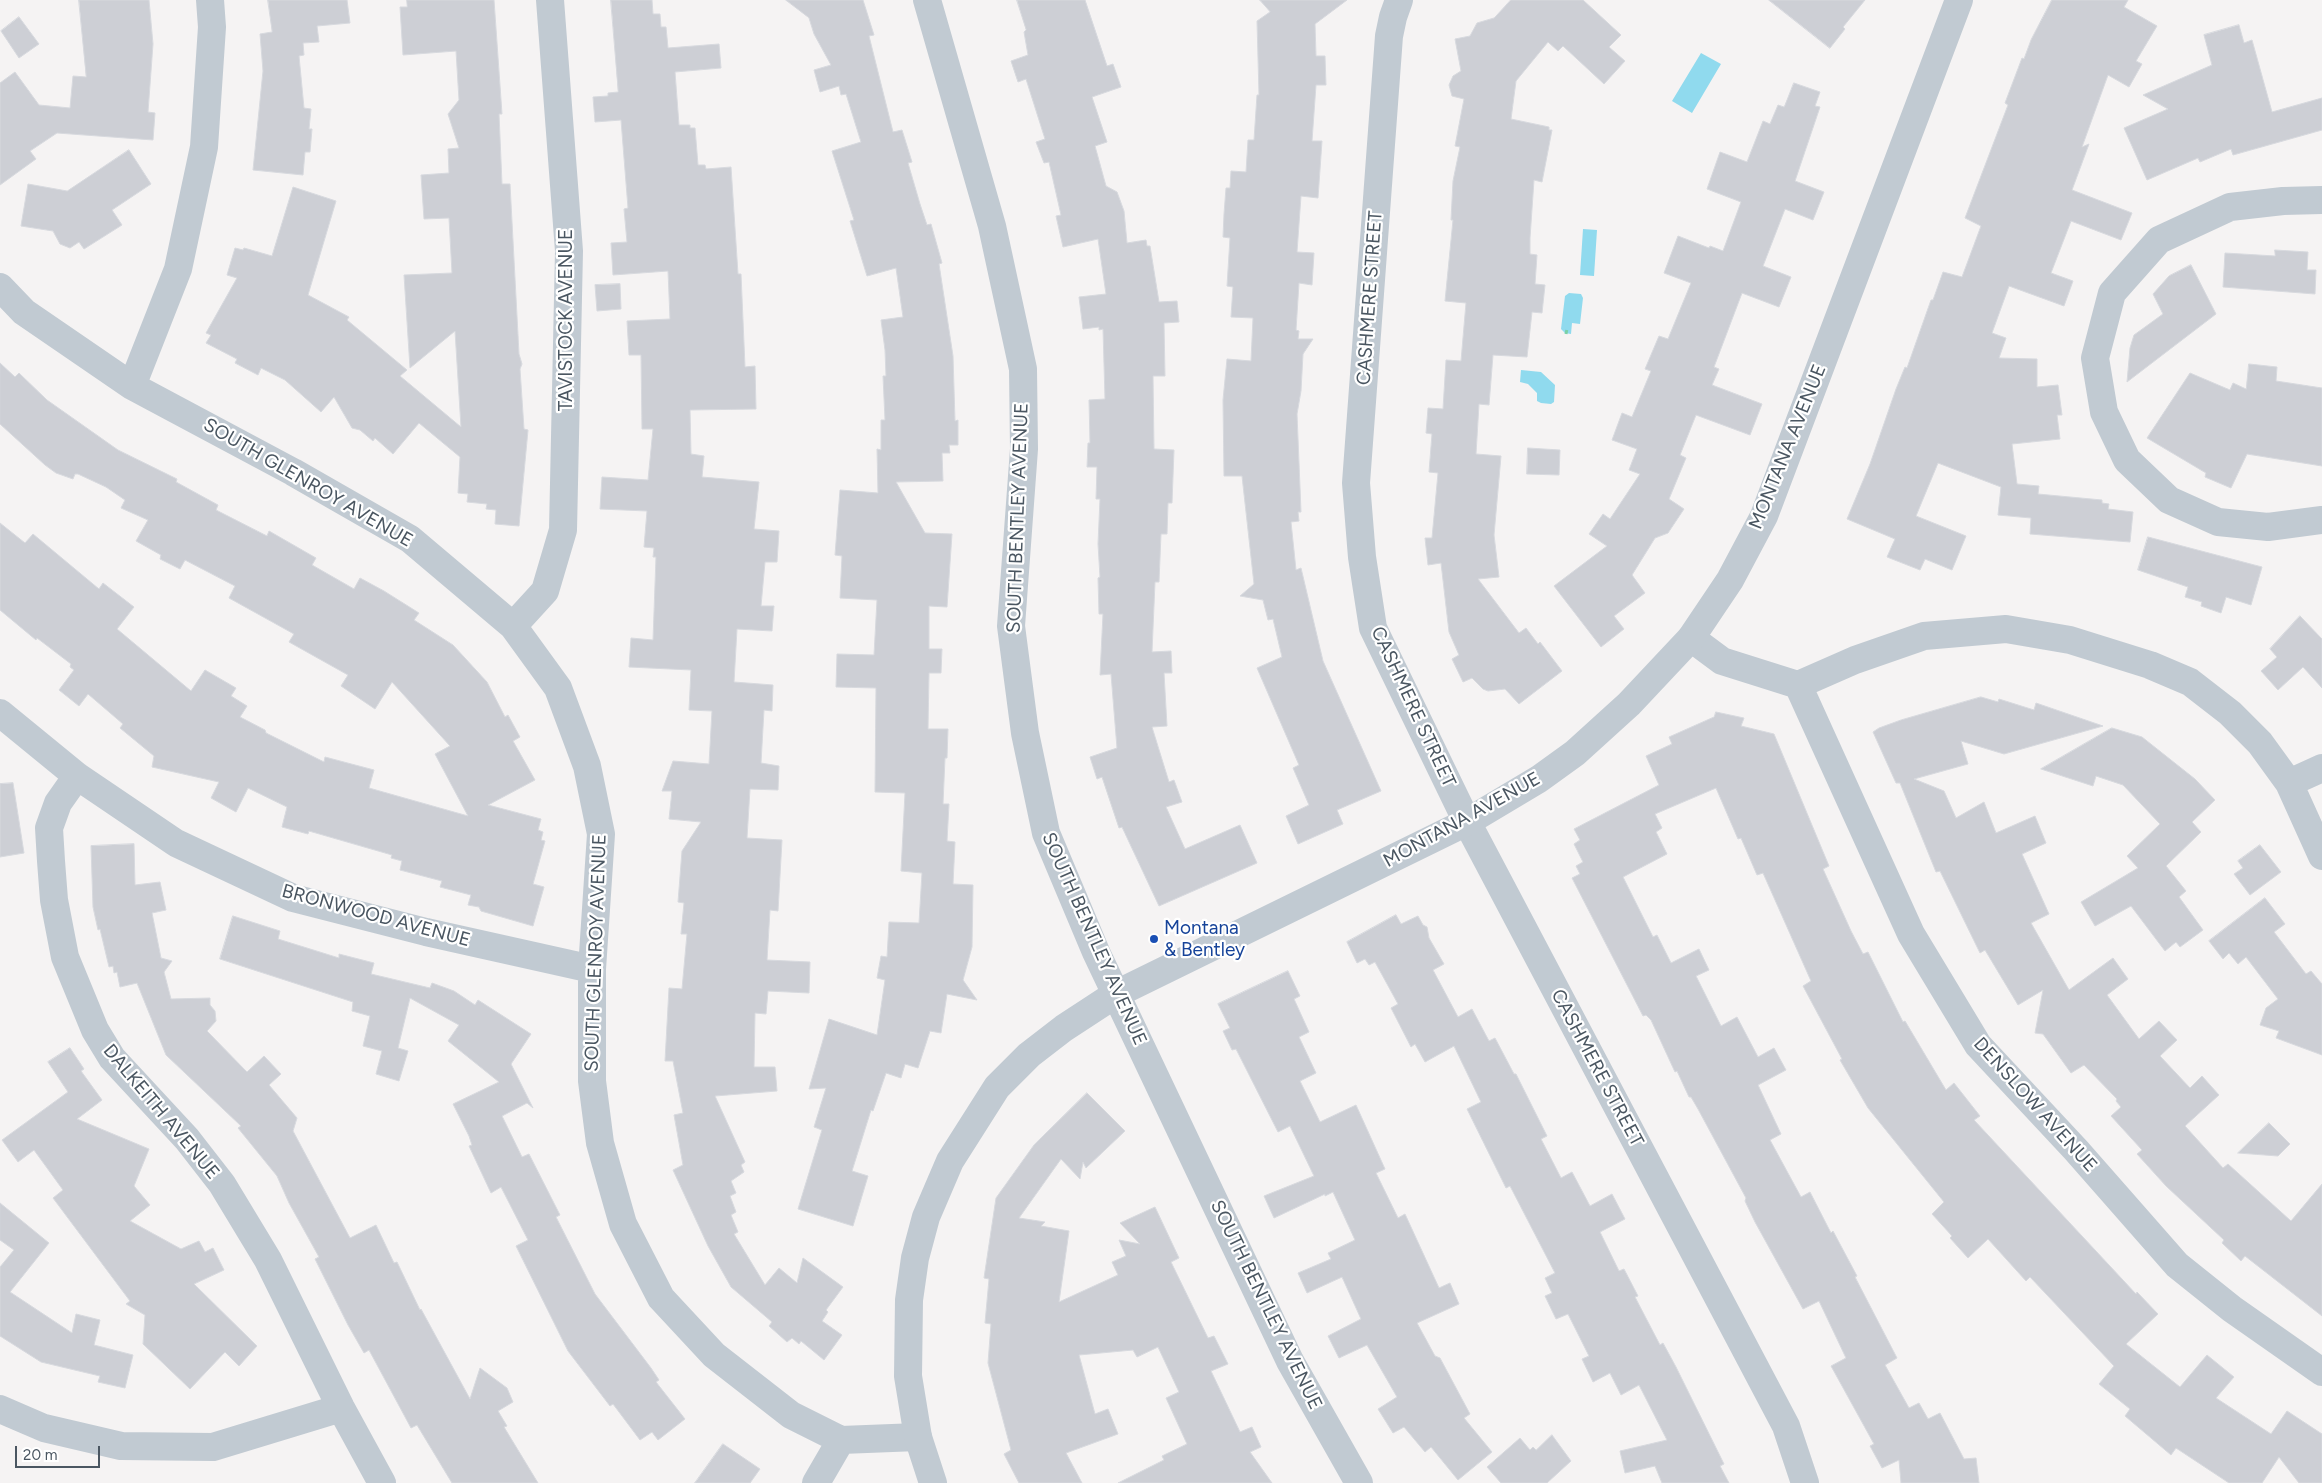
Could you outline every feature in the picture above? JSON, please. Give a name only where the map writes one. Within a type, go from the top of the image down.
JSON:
[{"type":"street","points":[[132,386],[178,269],[204,147],[212,27],[210,0]]},
{"type":"street","name":"TAVISTOCK AVENUE","points":[[513,626],[545,591],[563,530],[569,251],[550,0]]},
{"type":"street","name":"SOUTH BENTLEY AVENUE","points":[[927,0],[992,226],[1023,369],[1024,449],[1011,626],[1025,733],[1046,833],[1116,994],[1290,1361],[1359,1483]]},
{"type":"street","name":"CASHMERE STREET","points":[[1399,0],[1389,36],[1356,483],[1362,557],[1373,628],[1467,822],[1786,1426],[1806,1483]]},
{"type":"street","name":"MONTANA AVENUE","points":[[933,1483],[918,1436],[908,1376],[909,1300],[915,1258],[926,1217],[950,1161],[997,1087],[1029,1055],[1064,1028],[1116,994],[1467,822],[1539,779],[1575,753],[1629,704],[1691,638],[1730,580],[1764,516],[1955,1]]},
{"type":"street","points":[[2322,200],[2283,201],[2230,207],[2158,240],[2112,293],[2094,358],[2104,412],[2127,460],[2168,500],[2218,522],[2268,527],[2322,520]]},
{"type":"street","name":"SOUTH GLENROY AVENUE","points":[[0,287],[24,312],[132,386],[294,472],[410,539],[513,626],[558,688],[587,766],[602,834],[592,969],[592,1082],[600,1143],[623,1224],[661,1298],[714,1355],[791,1415],[841,1440],[918,1436]]},
{"type":"street","points":[[1691,638],[1722,661],[1798,685],[1855,660],[1924,636],[2006,629],[2070,640],[2150,665],[2190,682],[2230,714],[2260,743],[2289,783],[2322,856]]},
{"type":"street","name":"DENSLOW AVENUE","points":[[1798,685],[1911,934],[1978,1045],[2076,1150],[2177,1265],[2232,1310],[2322,1372]]},
{"type":"street","name":"BRONWOOD AVENUE","points":[[0,713],[77,776],[176,843],[293,898],[426,932],[592,969]]},
{"type":"street","points":[[2289,783],[2322,768]]},
{"type":"street","name":"DALKEITH AVENUE","points":[[77,776],[58,802],[49,828],[51,861],[54,900],[65,957],[94,1030],[112,1058],[187,1139],[222,1184],[268,1260],[341,1408],[382,1483]]},
{"type":"street","points":[[0,1409],[44,1428],[121,1446],[213,1447],[341,1408]]},
{"type":"street","points":[[816,1483],[841,1440]]},
{"type":"path","points":[[1566,334],[1567,329]]},
{"type":"water","points":[[1701,53],[1721,64],[1692,113],[1672,101]]},
{"type":"water","points":[[1583,229],[1597,230],[1594,276],[1580,275]]},
{"type":"water","points":[[1569,293],[1581,294],[1583,298],[1580,324],[1572,323],[1571,334],[1565,333],[1561,329],[1565,296]]},
{"type":"water","points":[[1521,370],[1541,372],[1555,385],[1554,402],[1551,404],[1537,401],[1537,393],[1528,384],[1520,382]]},
{"type":"building","points":[[79,0],[149,0],[153,44],[148,112],[155,113],[153,140],[57,133],[30,151],[36,159],[0,185],[0,83],[15,72],[39,105],[70,108],[73,76],[86,77]]},
{"type":"building","points":[[268,0],[347,0],[350,23],[317,26],[319,42],[303,43],[304,55],[299,56],[304,108],[311,109],[309,129],[312,129],[310,152],[305,152],[303,175],[253,170],[263,71],[260,34],[272,32]]},
{"type":"building","points":[[407,0],[494,0],[502,114],[499,114],[502,184],[510,184],[519,354],[522,364],[520,369],[524,429],[528,430],[519,526],[495,524],[496,510],[486,509],[487,504],[467,502],[468,494],[458,493],[460,457],[419,423],[393,454],[375,438],[373,441],[360,430],[352,428],[334,397],[321,412],[285,380],[261,368],[258,375],[235,363],[237,359],[206,343],[211,335],[206,333],[237,278],[227,275],[235,248],[243,250],[244,248],[272,256],[293,187],[336,201],[308,295],[349,317],[347,320],[407,370],[400,376],[461,427],[455,331],[410,368],[404,275],[452,273],[449,218],[424,219],[421,175],[449,173],[448,149],[459,148],[448,114],[459,100],[456,51],[403,55],[400,7],[407,7]]},
{"type":"building","points":[[611,0],[652,0],[653,14],[660,14],[661,27],[666,27],[668,48],[719,44],[721,68],[675,72],[679,125],[690,125],[690,128],[695,128],[698,165],[705,165],[706,169],[731,167],[738,274],[741,274],[745,367],[755,366],[756,409],[690,410],[691,454],[704,456],[702,477],[759,482],[754,529],[779,531],[777,562],[765,562],[761,606],[774,606],[772,631],[737,629],[734,682],[773,685],[772,711],[764,710],[761,763],[779,766],[778,790],[750,789],[747,838],[782,840],[778,911],[770,910],[767,960],[810,962],[809,993],[768,991],[766,1014],[755,1013],[754,1067],[775,1067],[777,1091],[715,1096],[745,1162],[741,1165],[744,1172],[731,1181],[736,1193],[730,1196],[736,1212],[731,1215],[738,1232],[734,1234],[765,1285],[779,1268],[797,1283],[803,1258],[843,1287],[826,1310],[828,1312],[822,1321],[842,1335],[824,1360],[801,1341],[799,1344],[792,1338],[787,1342],[769,1326],[772,1322],[731,1287],[708,1246],[673,1170],[683,1165],[674,1115],[683,1113],[673,1061],[665,1061],[669,988],[682,989],[687,934],[681,934],[684,903],[678,902],[682,851],[701,822],[669,819],[672,791],[662,791],[673,761],[709,764],[712,711],[689,710],[691,670],[629,667],[631,638],[653,640],[656,557],[653,557],[654,548],[644,547],[647,511],[600,509],[602,477],[648,480],[653,429],[642,429],[641,355],[629,355],[627,321],[670,319],[668,271],[613,275],[611,243],[627,242],[624,209],[628,208],[621,120],[595,122],[593,97],[608,96],[608,93],[618,92]]},
{"type":"building","points":[[786,0],[863,0],[874,35],[869,36],[893,132],[902,130],[912,162],[908,163],[920,204],[927,225],[931,224],[942,263],[939,264],[953,356],[955,421],[958,420],[958,445],[949,445],[950,453],[942,453],[943,481],[896,482],[925,533],[952,534],[947,607],[929,606],[929,649],[942,649],[941,673],[929,673],[928,729],[948,729],[943,804],[949,804],[947,841],[955,842],[953,884],[973,885],[972,947],[963,980],[977,1000],[947,994],[941,1033],[930,1031],[918,1068],[905,1064],[901,1078],[886,1073],[873,1111],[871,1110],[852,1171],[868,1176],[853,1226],[798,1209],[822,1130],[814,1127],[826,1088],[809,1089],[829,1019],[877,1035],[885,980],[877,978],[881,956],[887,957],[889,922],[919,923],[922,873],[901,871],[905,793],[875,792],[876,688],[836,687],[837,654],[874,655],[877,600],[840,598],[842,556],[835,555],[840,490],[878,493],[877,449],[881,450],[881,420],[885,420],[883,376],[886,376],[881,320],[903,317],[896,268],[867,276],[850,221],[854,220],[832,151],[861,142],[846,94],[841,95],[839,86],[820,92],[814,70],[831,65],[814,34],[809,18]]},
{"type":"building","points":[[1017,0],[1085,0],[1107,66],[1113,64],[1121,87],[1092,97],[1107,142],[1095,146],[1106,186],[1117,192],[1124,211],[1127,243],[1146,240],[1147,246],[1150,246],[1159,302],[1177,301],[1179,322],[1164,323],[1165,376],[1153,376],[1154,449],[1174,450],[1172,503],[1168,503],[1167,534],[1161,534],[1159,582],[1155,582],[1152,652],[1171,651],[1172,673],[1164,673],[1167,726],[1152,727],[1169,782],[1174,780],[1182,802],[1166,807],[1185,849],[1240,825],[1257,863],[1159,906],[1122,827],[1119,828],[1102,777],[1097,779],[1090,757],[1117,748],[1111,674],[1100,675],[1103,614],[1099,614],[1098,578],[1100,577],[1098,544],[1100,499],[1096,499],[1097,467],[1087,467],[1088,443],[1090,443],[1089,400],[1105,399],[1103,329],[1099,330],[1099,327],[1083,329],[1079,297],[1106,294],[1098,239],[1063,247],[1056,216],[1061,215],[1049,162],[1044,163],[1036,142],[1045,139],[1026,79],[1018,82],[1011,61],[1028,55],[1024,32],[1026,30]]},
{"type":"building","points":[[1260,0],[1347,0],[1315,24],[1316,56],[1325,56],[1326,85],[1316,85],[1312,141],[1322,141],[1318,198],[1301,196],[1297,252],[1314,253],[1312,285],[1299,283],[1296,330],[1299,331],[1298,339],[1313,339],[1303,354],[1301,391],[1297,414],[1301,512],[1298,512],[1299,521],[1291,522],[1296,570],[1301,568],[1323,661],[1381,791],[1337,810],[1343,824],[1298,844],[1286,816],[1309,805],[1293,768],[1299,765],[1257,668],[1282,657],[1273,619],[1268,620],[1263,600],[1240,596],[1254,584],[1242,476],[1224,476],[1223,400],[1227,359],[1251,361],[1253,318],[1231,317],[1233,287],[1227,286],[1230,238],[1223,237],[1224,214],[1226,188],[1230,188],[1231,171],[1246,172],[1248,140],[1254,140],[1257,95],[1259,95],[1257,21],[1270,12]]},
{"type":"building","points":[[1511,0],[1583,0],[1621,35],[1609,47],[1625,61],[1604,84],[1563,46],[1558,51],[1548,42],[1516,81],[1511,119],[1549,127],[1549,130],[1552,130],[1542,182],[1534,180],[1530,238],[1530,254],[1537,255],[1535,284],[1545,285],[1542,313],[1532,312],[1527,357],[1493,355],[1489,405],[1479,404],[1476,454],[1501,456],[1494,535],[1499,577],[1478,579],[1519,633],[1526,628],[1538,644],[1540,642],[1562,671],[1519,704],[1505,689],[1488,691],[1483,689],[1472,678],[1463,682],[1452,659],[1459,655],[1449,632],[1441,563],[1428,565],[1425,538],[1432,538],[1438,473],[1429,472],[1432,434],[1426,433],[1428,408],[1443,409],[1446,360],[1461,361],[1466,303],[1445,301],[1453,220],[1451,220],[1453,181],[1460,147],[1455,146],[1464,99],[1452,96],[1449,85],[1453,76],[1461,71],[1455,39],[1470,36],[1477,23],[1494,18]]},
{"type":"building","points":[[1769,0],[1865,0],[1843,27],[1845,29],[1830,48]]},
{"type":"building","points":[[2052,0],[2128,0],[2124,7],[2157,26],[2136,61],[2142,64],[2129,87],[2108,75],[2082,147],[2089,144],[2072,190],[2132,213],[2121,240],[2071,221],[2051,273],[2073,281],[2064,306],[2009,286],[1992,333],[2006,338],[1999,358],[2037,359],[2037,387],[2058,385],[2062,415],[2057,415],[2060,439],[2012,444],[2017,484],[2039,486],[2038,494],[2102,500],[2102,503],[2109,504],[2108,509],[2133,512],[2130,542],[2030,534],[2031,518],[1998,515],[2001,487],[1938,463],[1916,516],[1966,536],[1952,570],[1925,559],[1920,570],[1887,557],[1895,539],[1847,519],[1870,464],[1896,389],[1905,367],[1907,368],[1943,272],[1962,277],[1981,226],[1965,218],[2008,105],[2005,103],[2022,58],[2024,59],[2031,40]]},
{"type":"building","points":[[19,17],[39,44],[19,58],[1,31]]},
{"type":"building","points":[[2239,25],[2244,43],[2252,40],[2272,112],[2322,98],[2322,130],[2233,155],[2231,149],[2200,162],[2198,158],[2147,180],[2124,128],[2168,109],[2143,95],[2212,65],[2204,35]]},
{"type":"building","points":[[1794,83],[1820,92],[1815,106],[1820,107],[1795,181],[1824,192],[1813,220],[1785,209],[1763,266],[1791,277],[1779,307],[1742,293],[1714,367],[1719,369],[1712,385],[1762,404],[1750,435],[1696,415],[1680,455],[1686,458],[1669,499],[1684,509],[1668,533],[1655,538],[1632,575],[1645,593],[1614,616],[1624,629],[1601,647],[1554,586],[1607,546],[1589,534],[1603,514],[1610,519],[1640,474],[1629,470],[1637,449],[1612,440],[1622,413],[1632,417],[1651,371],[1645,369],[1659,336],[1668,339],[1691,283],[1664,273],[1678,236],[1709,248],[1710,246],[1723,251],[1741,202],[1707,189],[1720,152],[1747,162],[1763,121],[1770,124],[1778,105],[1784,107]]},
{"type":"building","points":[[129,150],[151,184],[112,210],[122,225],[84,249],[79,242],[70,248],[60,244],[53,231],[21,226],[28,184],[67,191]]},
{"type":"building","points":[[2275,250],[2308,252],[2307,270],[2316,270],[2315,294],[2223,287],[2225,253],[2275,256]]},
{"type":"building","points":[[2191,265],[2216,314],[2127,382],[2130,348],[2134,335],[2163,314],[2153,294],[2169,276]]},
{"type":"building","points":[[620,284],[621,309],[597,311],[595,285]]},
{"type":"building","points":[[0,363],[15,377],[19,373],[47,400],[118,450],[177,479],[176,482],[218,505],[216,510],[267,536],[269,531],[316,558],[312,565],[354,589],[360,578],[384,591],[419,613],[414,620],[453,645],[487,682],[505,717],[508,715],[520,737],[513,741],[535,780],[488,805],[541,819],[538,830],[543,832],[541,840],[545,841],[533,884],[544,887],[533,926],[481,911],[479,907],[468,905],[471,895],[440,887],[442,881],[400,870],[402,861],[391,858],[392,855],[309,831],[308,834],[282,827],[287,807],[248,788],[236,812],[211,798],[219,782],[152,767],[154,756],[120,728],[123,724],[88,694],[79,706],[59,690],[74,670],[70,667],[71,664],[37,638],[36,640],[0,610],[0,523],[25,543],[33,534],[99,589],[103,583],[134,607],[117,629],[191,691],[205,670],[236,688],[231,696],[247,706],[240,717],[265,730],[266,733],[324,762],[325,757],[374,770],[369,788],[468,816],[435,754],[450,746],[392,682],[375,709],[341,686],[348,675],[289,642],[294,634],[229,598],[235,586],[185,560],[180,569],[160,559],[161,555],[136,541],[148,520],[121,508],[125,500],[106,487],[78,474],[75,474],[73,479],[56,473],[0,424]]},
{"type":"building","points":[[2249,364],[2277,367],[2276,381],[2322,388],[2322,466],[2247,454],[2231,488],[2205,477],[2206,473],[2147,438],[2190,373],[2230,390],[2233,383],[2246,389]]},
{"type":"building","points":[[1528,448],[1560,450],[1559,475],[1527,474]]},
{"type":"building","points":[[2148,537],[2262,567],[2251,605],[2226,597],[2221,613],[2201,606],[2202,602],[2185,597],[2188,587],[2138,570]]},
{"type":"building","points":[[2300,616],[2322,639],[2322,688],[2303,667],[2278,690],[2261,671],[2277,657],[2270,649]]},
{"type":"building","points":[[1981,697],[1998,702],[1999,699],[2034,710],[2036,703],[2103,726],[2004,754],[1961,741],[1968,764],[1914,779],[1944,791],[1956,818],[1984,802],[1996,833],[2035,816],[2046,843],[2022,854],[2049,914],[2031,923],[2069,990],[2113,958],[2128,979],[2107,995],[2139,1039],[2159,1021],[2177,1040],[2160,1056],[2190,1088],[2202,1076],[2219,1095],[2185,1126],[2223,1168],[2228,1164],[2291,1221],[2322,1184],[2322,1316],[2245,1256],[2241,1261],[2222,1243],[2224,1240],[2166,1186],[2137,1154],[2142,1150],[2111,1116],[2121,1107],[2116,1101],[2117,1099],[2084,1065],[2071,1073],[2043,1034],[2035,1033],[2043,990],[2018,1005],[1985,950],[1980,953],[1940,871],[1936,872],[1900,783],[1896,783],[1873,732],[1901,720]]},
{"type":"building","points":[[1716,712],[1744,718],[1741,726],[1774,734],[1829,866],[1823,869],[1851,931],[1863,954],[1868,952],[1903,1022],[1905,1021],[1946,1090],[1954,1083],[1980,1116],[1974,1120],[2136,1294],[2137,1292],[2158,1314],[2126,1344],[2180,1387],[2207,1355],[2234,1377],[2216,1398],[2271,1434],[2287,1411],[2322,1434],[2322,1483],[2299,1483],[2279,1457],[2262,1483],[2229,1483],[2176,1448],[2171,1455],[2125,1416],[2130,1409],[2099,1384],[2114,1366],[2030,1277],[2026,1281],[1988,1239],[1968,1258],[1950,1238],[1952,1236],[1932,1214],[1944,1202],[1868,1108],[1840,1060],[1842,1059],[1803,986],[1811,981],[1763,873],[1757,875],[1741,838],[1738,839],[1716,788],[1655,814],[1662,828],[1656,832],[1667,854],[1623,877],[1653,937],[1657,935],[1671,963],[1699,949],[1709,970],[1696,976],[1721,1026],[1737,1017],[1758,1057],[1774,1048],[1786,1070],[1758,1085],[1781,1134],[1770,1140],[1801,1197],[1810,1192],[1831,1233],[1833,1231],[1857,1276],[1855,1277],[1897,1358],[1885,1365],[1909,1408],[1919,1403],[1928,1419],[1940,1413],[1964,1459],[1976,1458],[1979,1483],[1901,1483],[1899,1460],[1882,1468],[1870,1446],[1874,1444],[1831,1366],[1846,1358],[1819,1301],[1803,1309],[1755,1222],[1745,1201],[1746,1198],[1698,1109],[1691,1097],[1689,1097],[1677,1071],[1675,1072],[1651,1020],[1646,1015],[1643,1016],[1572,878],[1580,874],[1576,866],[1583,862],[1574,844],[1580,840],[1574,829],[1659,785],[1646,756],[1672,744],[1669,737],[1714,717]]},
{"type":"building","points":[[2112,728],[2142,737],[2195,779],[2215,800],[2192,822],[2201,832],[2166,866],[2186,891],[2179,897],[2203,930],[2180,947],[2176,942],[2165,951],[2131,906],[2095,926],[2081,902],[2138,868],[2127,856],[2160,824],[2123,785],[2096,776],[2093,786],[2041,769]]},
{"type":"building","points":[[13,783],[24,853],[0,857],[0,784]]},
{"type":"building","points":[[134,844],[135,885],[160,882],[166,910],[152,913],[161,958],[172,961],[164,972],[171,999],[210,998],[210,1005],[215,1011],[216,1021],[207,1031],[247,1072],[264,1056],[281,1074],[269,1085],[297,1118],[293,1131],[350,1238],[376,1225],[394,1263],[397,1262],[420,1310],[470,1399],[480,1368],[507,1388],[513,1402],[498,1411],[507,1426],[504,1427],[538,1483],[452,1483],[417,1425],[411,1428],[369,1350],[364,1353],[348,1325],[315,1259],[319,1257],[289,1203],[277,1176],[238,1128],[241,1126],[166,1055],[137,983],[120,987],[117,972],[114,973],[113,966],[109,967],[93,907],[91,846]]},
{"type":"building","points":[[2260,845],[2281,872],[2250,895],[2234,874],[2243,868],[2238,861]]},
{"type":"building","points":[[2265,898],[2285,924],[2274,932],[2306,974],[2311,971],[2322,984],[2322,1055],[2276,1038],[2279,1031],[2260,1025],[2266,1008],[2278,999],[2246,957],[2238,964],[2229,953],[2223,959],[2209,941]]},
{"type":"building","points":[[1396,915],[1401,924],[1418,916],[1423,925],[1427,927],[1429,938],[1444,964],[1433,970],[1458,1017],[1472,1009],[1489,1041],[1495,1038],[1514,1074],[1516,1074],[1547,1136],[1541,1139],[1561,1178],[1572,1172],[1590,1206],[1612,1194],[1625,1219],[1600,1232],[1619,1271],[1624,1269],[1638,1296],[1635,1297],[1660,1345],[1663,1343],[1676,1367],[1724,1464],[1720,1466],[1729,1483],[1662,1483],[1655,1466],[1625,1473],[1620,1451],[1667,1440],[1639,1385],[1621,1395],[1610,1373],[1593,1382],[1582,1359],[1589,1356],[1568,1314],[1556,1319],[1545,1296],[1552,1293],[1545,1278],[1555,1273],[1510,1186],[1506,1188],[1467,1109],[1481,1102],[1454,1046],[1425,1062],[1415,1044],[1411,1047],[1391,1008],[1398,1004],[1375,962],[1369,965],[1365,959],[1357,963],[1347,942]]},
{"type":"building","points":[[233,916],[280,931],[278,939],[339,958],[339,954],[374,963],[371,974],[430,988],[432,983],[454,991],[475,1005],[478,1000],[531,1034],[511,1064],[533,1108],[527,1103],[502,1116],[522,1157],[529,1154],[560,1215],[556,1217],[595,1294],[651,1368],[659,1380],[656,1382],[685,1419],[658,1440],[652,1432],[640,1440],[613,1404],[610,1406],[568,1351],[516,1246],[528,1240],[501,1187],[491,1193],[469,1146],[472,1145],[469,1136],[453,1104],[499,1082],[448,1041],[459,1025],[410,998],[398,1048],[408,1051],[399,1081],[376,1074],[382,1051],[363,1046],[370,1016],[352,1011],[353,1002],[220,959]]},
{"type":"building","points":[[1288,971],[1300,996],[1294,999],[1309,1032],[1299,1037],[1316,1073],[1300,1081],[1320,1122],[1356,1105],[1385,1169],[1376,1173],[1398,1218],[1405,1214],[1439,1288],[1450,1283],[1459,1304],[1417,1323],[1435,1356],[1440,1358],[1470,1414],[1464,1418],[1492,1452],[1458,1480],[1431,1447],[1425,1452],[1404,1427],[1393,1433],[1378,1409],[1397,1397],[1367,1345],[1339,1358],[1328,1336],[1361,1319],[1342,1277],[1307,1293],[1298,1273],[1331,1259],[1328,1253],[1355,1240],[1333,1192],[1274,1218],[1264,1196],[1314,1176],[1290,1126],[1278,1132],[1236,1049],[1232,1050],[1223,1031],[1230,1028],[1218,1004]]},
{"type":"building","points":[[70,1048],[84,1069],[81,1071],[102,1100],[77,1119],[149,1149],[134,1186],[150,1205],[130,1221],[181,1249],[199,1241],[205,1252],[213,1248],[224,1270],[194,1284],[257,1346],[239,1366],[225,1352],[190,1389],[143,1344],[145,1315],[126,1304],[130,1301],[53,1198],[63,1190],[34,1150],[18,1162],[2,1140],[68,1092],[48,1062]]},
{"type":"building","points":[[1087,1093],[1125,1131],[1086,1168],[1083,1162],[1080,1179],[1061,1159],[1019,1218],[1045,1222],[1041,1226],[1069,1231],[1059,1302],[1118,1275],[1112,1262],[1126,1256],[1119,1240],[1140,1244],[1120,1223],[1155,1207],[1179,1258],[1171,1262],[1208,1338],[1214,1336],[1228,1364],[1211,1371],[1240,1432],[1252,1427],[1261,1447],[1250,1452],[1272,1483],[1118,1483],[1164,1460],[1162,1456],[1187,1444],[1166,1398],[1179,1392],[1158,1347],[1137,1357],[1133,1350],[1079,1355],[1095,1414],[1108,1409],[1118,1434],[1066,1453],[1082,1483],[1019,1483],[1004,1454],[1011,1450],[988,1363],[991,1324],[985,1323],[989,1279],[984,1278],[996,1198],[1034,1145]]},
{"type":"building","points":[[2269,1123],[2290,1144],[2278,1156],[2238,1153]]},
{"type":"building","points":[[0,1203],[49,1243],[10,1292],[72,1333],[76,1314],[100,1320],[94,1345],[133,1355],[125,1388],[98,1382],[100,1376],[41,1362],[0,1336],[0,1267],[14,1250],[0,1240]]},
{"type":"building","points":[[1552,1435],[1571,1461],[1547,1483],[1501,1483],[1487,1467],[1520,1438],[1530,1450],[1533,1447],[1536,1450]]},
{"type":"building","points":[[723,1444],[760,1469],[750,1483],[695,1483]]},
{"type":"place","name":"Montana & Bentley","points":[[1154,939]]}]
